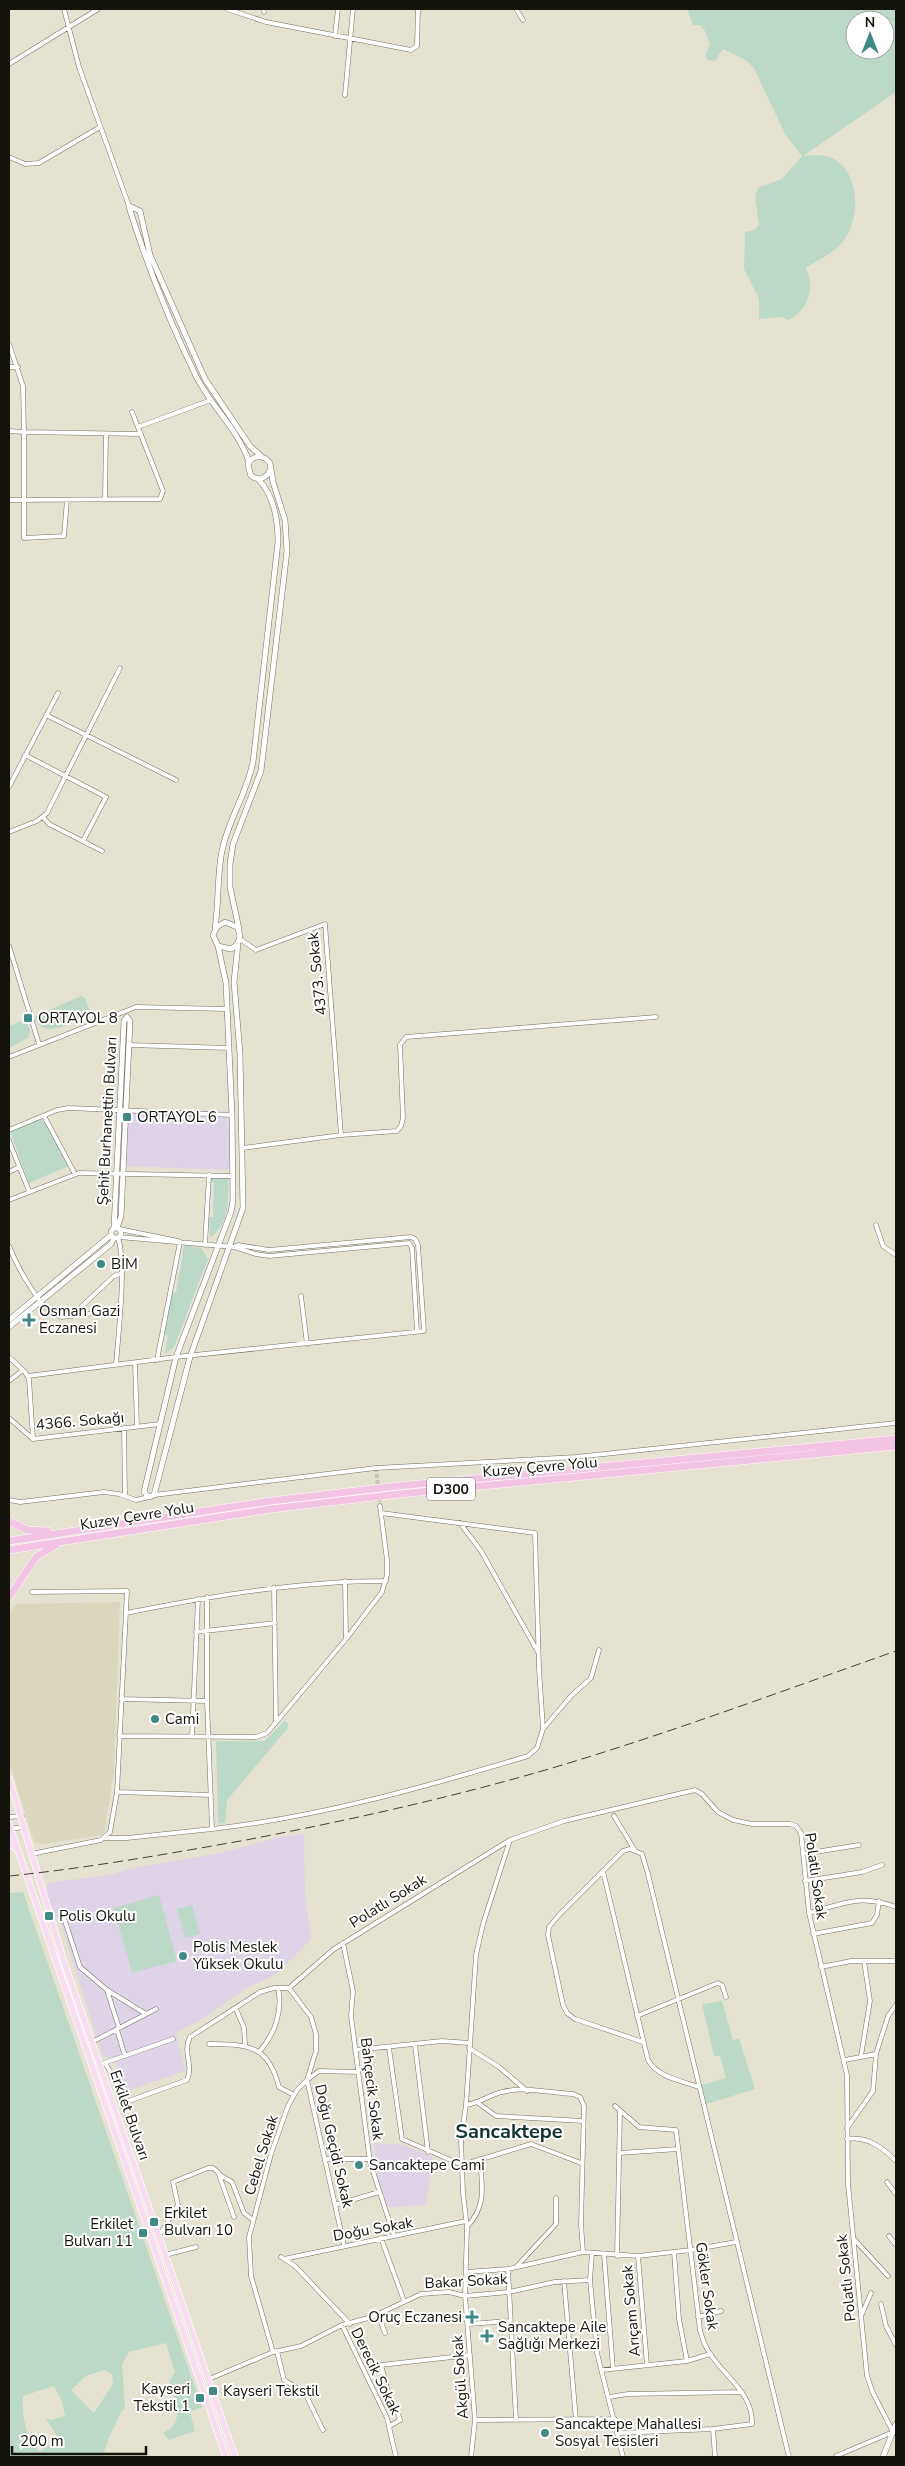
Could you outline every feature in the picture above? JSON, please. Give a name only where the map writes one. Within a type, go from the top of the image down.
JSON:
[{"type":"highway","name":"Kuzey Çevre Yolu","points":[[9,1541],[271,1501],[398,1486],[896,1439]]},
{"type":"highway","name":"Kuzey Çevre Yolu","points":[[9,1550],[271,1509],[360,1498],[896,1446]]},
{"type":"highway","points":[[9,1521],[31,1531],[76,1531]]},
{"type":"highway","points":[[9,1598],[36,1557],[64,1542]]},
{"type":"main road","name":"Erkilet Bulvarı","points":[[9,1778],[22,1816],[49,1916],[92,2042],[102,2064],[165,2255],[236,2457]]},
{"type":"main road","name":"Erkilet Bulvarı","points":[[9,1828],[226,2457]]},
{"type":"main road","points":[[9,1842],[18,1851]]},
{"type":"main road","points":[[216,2428],[225,2425]]},
{"type":"street","points":[[64,9],[79,67],[129,206],[145,258],[197,378],[241,444],[249,462],[249,472],[267,488],[278,525],[278,542],[253,762],[250,778],[222,850],[219,906],[214,939],[218,946],[226,983],[232,1115],[233,1176],[231,1212],[176,1357],[144,1492],[151,1496]]},
{"type":"street","points":[[9,64],[69,25],[98,9]]},
{"type":"street","points":[[227,9],[266,22],[414,50],[417,46],[418,9]]},
{"type":"street","points":[[335,36],[338,9]]},
{"type":"street","points":[[345,95],[353,9]]},
{"type":"street","points":[[516,9],[523,20]]},
{"type":"street","points":[[9,157],[25,164],[39,163],[100,127]]},
{"type":"street","points":[[129,206],[140,211],[150,255],[205,379],[250,446],[270,463],[270,470],[285,520],[286,551],[261,770],[233,844],[230,864],[230,887],[240,931],[234,982],[240,1054],[243,1208],[231,1247],[190,1356],[151,1496]]},
{"type":"street","points":[[9,344],[18,367],[24,391],[24,538],[61,538],[66,534],[67,500]]},
{"type":"street","points":[[9,367],[18,367]]},
{"type":"street","points":[[138,427],[211,400]]},
{"type":"street","points":[[9,500],[157,500],[162,497],[163,491],[132,412]]},
{"type":"street","points":[[9,432],[141,434]]},
{"type":"street","points":[[105,500],[106,434]]},
{"type":"street","points":[[249,462],[254,457],[262,456]]},
{"type":"street","points":[[258,479],[266,477],[270,470]]},
{"type":"street","points":[[9,832],[43,817],[120,668]]},
{"type":"street","points":[[9,787],[58,693]]},
{"type":"street","points":[[46,715],[176,780]]},
{"type":"street","points":[[25,756],[106,797],[83,841]]},
{"type":"street","points":[[43,817],[49,824],[102,851]]},
{"type":"street","points":[[215,930],[225,922],[234,924],[240,931]]},
{"type":"street","name":"4373. Sokak","points":[[239,942],[256,950],[325,924],[341,1134]]},
{"type":"street","points":[[218,946],[227,949],[239,942]]},
{"type":"street","points":[[9,946],[39,1044]]},
{"type":"street","points":[[9,1057],[138,1006],[227,1009]]},
{"type":"street","points":[[126,1010],[127,1018]]},
{"type":"street","points":[[243,1148],[341,1134],[396,1132],[400,1128],[403,1114],[400,1045],[406,1037],[656,1017]]},
{"type":"street","name":"Şehit Burhanettin Bulvarı","points":[[116,1228],[117,1173],[123,1111],[129,1045],[130,1021],[127,1018],[124,1021],[123,1111],[123,1173],[121,1216],[116,1228]]},
{"type":"street","points":[[129,1045],[229,1048]]},
{"type":"street","points":[[9,1130],[69,1108],[232,1115]]},
{"type":"street","points":[[44,1116],[75,1174]]},
{"type":"street","points":[[9,1141],[29,1191]]},
{"type":"street","points":[[9,1172],[20,1167]]},
{"type":"street","points":[[9,1200],[75,1174],[123,1173],[233,1176]]},
{"type":"street","points":[[205,1245],[209,1175]]},
{"type":"street","points":[[876,1225],[881,1243],[886,1249],[896,1255]]},
{"type":"street","points":[[116,1228],[116,1237],[120,1247],[120,1310],[116,1365]]},
{"type":"street","points":[[9,1320],[121,1234],[116,1228]]},
{"type":"street","points":[[116,1228],[180,1242]]},
{"type":"street","points":[[116,1237],[231,1247],[269,1256],[405,1242],[410,1244]]},
{"type":"street","points":[[9,1327],[111,1244],[116,1237]]},
{"type":"street","points":[[28,1376],[176,1357],[424,1331],[418,1245],[415,1239],[408,1237],[270,1250],[238,1245],[231,1247]]},
{"type":"street","points":[[415,1239],[410,1244],[417,1332]]},
{"type":"street","points":[[158,1360],[180,1242]]},
{"type":"street","points":[[9,1246],[16,1266],[42,1301],[56,1316],[120,1310]]},
{"type":"street","points":[[78,1315],[81,1307],[114,1276],[120,1274]]},
{"type":"street","points":[[301,1296],[307,1344]]},
{"type":"street","points":[[9,1357],[28,1376],[33,1439]]},
{"type":"street","points":[[135,1362],[137,1427]]},
{"type":"street","points":[[9,1381],[23,1370]]},
{"type":"street","name":"4366. Sokağı","points":[[9,1418],[33,1439],[160,1424]]},
{"type":"street","points":[[9,1500],[20,1502],[104,1492],[136,1500],[151,1496],[376,1468],[576,1457],[896,1423]]},
{"type":"street","points":[[124,1428],[125,1496]]},
{"type":"street","points":[[120,1736],[259,1737],[265,1735],[379,1597],[386,1581],[388,1560],[380,1506]]},
{"type":"street","points":[[31,1854],[105,1838],[127,1838],[265,1822],[451,1778],[528,1756],[537,1748],[543,1729],[538,1653],[535,1533],[381,1513]]},
{"type":"street","points":[[460,1523],[481,1551],[538,1653]]},
{"type":"street","points":[[126,1613],[207,1597],[274,1587],[345,1581],[386,1581]]},
{"type":"street","points":[[345,1581],[346,1639]]},
{"type":"street","points":[[274,1587],[276,1722]]},
{"type":"street","points":[[32,1592],[127,1591],[117,1792],[110,1832],[105,1838]]},
{"type":"street","points":[[207,1597],[207,1701],[212,1829]]},
{"type":"street","points":[[192,1736],[198,1599]]},
{"type":"street","points":[[196,1632],[275,1623]]},
{"type":"street","points":[[543,1729],[570,1696],[591,1678],[599,1650]]},
{"type":"street","points":[[121,1699],[207,1701]]},
{"type":"street","name":"Polatlı Sokak","points":[[289,1988],[314,1963],[343,1943],[510,1840],[564,1821],[695,1790],[700,1792],[715,1809],[733,1820],[752,1824],[794,1825],[801,1833],[805,1881],[813,1934],[845,2060],[848,2082],[848,2184],[868,2382],[893,2432]]},
{"type":"street","points":[[117,1792],[211,1795]]},
{"type":"street","points":[[9,1817],[22,1816]]},
{"type":"street","points":[[614,1816],[634,1849],[640,1852],[643,1858],[789,2457]]},
{"type":"street","points":[[9,1828],[25,1827]]},
{"type":"street","name":"Akgül Sokak","points":[[471,2457],[475,2420],[466,2296],[467,2227],[461,2140],[466,2105],[469,2045],[479,1939],[510,1840]]},
{"type":"street","points":[[803,1854],[859,1845]]},
{"type":"street","points":[[634,1849],[623,1851],[559,1916],[548,1930],[563,2005],[568,2015],[574,2020],[643,2042]]},
{"type":"street","points":[[805,1881],[862,1872],[882,1865]]},
{"type":"street","points":[[603,1871],[648,2060],[655,2069],[699,2087]]},
{"type":"street","points":[[809,1912],[853,1900],[879,1901],[896,1907]]},
{"type":"street","points":[[813,1934],[872,1923],[878,1915],[879,1901]]},
{"type":"street","points":[[63,1915],[80,1967],[107,1990],[146,2014]]},
{"type":"street","name":"Bahçecik Sokak","points":[[343,1943],[353,1990],[351,2016],[369,2159],[394,2236]]},
{"type":"street","points":[[861,2056],[870,2001],[864,1961]]},
{"type":"street","points":[[821,1967],[864,1961],[896,1961]]},
{"type":"street","points":[[637,2016],[718,1983],[723,1986],[726,1997]]},
{"type":"street","points":[[102,2064],[112,2072],[118,2089],[126,2102],[187,2080],[190,2070],[186,2049],[190,2037],[247,2003],[260,1992],[278,1988],[289,1988]]},
{"type":"street","points":[[259,2052],[271,2035],[277,2019],[280,2002],[278,1988]]},
{"type":"street","name":"Doğu Geçidi Sokak","points":[[289,1988],[311,2016],[316,2034],[316,2050],[307,2080],[344,2245]]},
{"type":"street","points":[[107,1990],[125,2056]]},
{"type":"street","points":[[847,2128],[873,2090],[876,2054],[888,2016],[896,2006]]},
{"type":"street","points":[[92,2042],[156,2009]]},
{"type":"street","points":[[236,2009],[244,2028],[245,2044]]},
{"type":"street","points":[[102,2064],[173,2039]]},
{"type":"street","points":[[355,2050],[450,2041],[469,2045],[527,2091]]},
{"type":"street","points":[[209,2044],[245,2044],[259,2052],[272,2065],[279,2087],[294,2095]]},
{"type":"street","points":[[415,2044],[428,2152]]},
{"type":"street","points":[[388,2048],[402,2138],[428,2152],[462,2165],[531,2144],[581,2163]]},
{"type":"street","points":[[845,2060],[876,2054]]},
{"type":"street","name":"Cebel Sokak","points":[[323,2430],[305,2393],[284,2380],[251,2276],[249,2237],[271,2154],[294,2095],[307,2080],[319,2072],[358,2072]]},
{"type":"street","points":[[466,2105],[478,2103],[501,2092],[527,2091],[577,2095],[583,2103],[581,2163],[583,2252]]},
{"type":"street","points":[[478,2103],[496,2116],[583,2121]]},
{"type":"street","name":"Gökler Sokak","points":[[614,2106],[639,2127],[676,2130],[698,2317],[702,2336],[710,2354],[742,2392],[750,2408],[752,2424],[713,2429],[618,2433]]},
{"type":"street","points":[[617,2256],[620,2111]]},
{"type":"street","points":[[847,2139],[862,2139],[872,2142],[896,2161]]},
{"type":"street","points":[[620,2153],[678,2149]]},
{"type":"street","points":[[325,2159],[369,2159]]},
{"type":"street","points":[[467,2227],[477,2216],[482,2198],[480,2159]]},
{"type":"street","points":[[159,2236],[178,2205],[173,2182],[210,2168],[215,2169],[220,2175],[232,2182],[244,2213],[253,2220]]},
{"type":"street","points":[[220,2175],[234,2217]]},
{"type":"street","points":[[887,2182],[896,2194]]},
{"type":"street","points":[[335,2205],[379,2192]]},
{"type":"street","points":[[517,2266],[556,2224],[556,2198]]},
{"type":"street","name":"Doğu Sokak","points":[[350,2324],[295,2266],[282,2258],[466,2220]]},
{"type":"street","points":[[889,2236],[896,2245]]},
{"type":"street","points":[[381,2238],[404,2301]]},
{"type":"street","points":[[854,2239],[888,2276]]},
{"type":"street","points":[[466,2272],[508,2269],[583,2252],[617,2256],[638,2256],[691,2250],[736,2242]]},
{"type":"street","points":[[165,2255],[196,2247]]},
{"type":"street","points":[[674,2252],[679,2319],[687,2361]]},
{"type":"street","points":[[592,2253],[590,2280],[597,2353],[623,2457]]},
{"type":"street","points":[[604,2255],[613,2369]]},
{"type":"street","name":"Arıçam Sokak","points":[[638,2256],[647,2365]]},
{"type":"street","points":[[508,2269],[516,2420]]},
{"type":"street","name":"Bakar Sokak","points":[[209,2379],[275,2352],[306,2344],[342,2325],[378,2314],[404,2301],[433,2292],[449,2292],[466,2296],[509,2292],[564,2281],[590,2280]]},
{"type":"street","points":[[564,2281],[576,2420]]},
{"type":"street","points":[[862,2316],[871,2293]]},
{"type":"street","points":[[881,2304],[886,2326],[896,2345]]},
{"type":"street","points":[[698,2317],[720,2311]]},
{"type":"street","points":[[378,2314],[385,2333]]},
{"type":"street","points":[[468,2324],[510,2321]]},
{"type":"street","name":"Derecik Sokak","points":[[342,2325],[390,2426],[396,2457]]},
{"type":"street","points":[[602,2370],[687,2361],[710,2354]]},
{"type":"street","points":[[390,2426],[400,2420],[398,2414],[388,2404],[387,2388],[381,2365],[470,2355]]},
{"type":"street","points":[[609,2397],[628,2394],[742,2392]]},
{"type":"street","points":[[475,2420],[615,2419]]},
{"type":"street","points":[[882,2457],[896,2424]]},
{"type":"street","points":[[713,2429],[715,2457]]},
{"type":"street","points":[[837,2457],[893,2432]]},
{"type":"shaded area","points":[[128,1109],[229,1111],[230,1170],[125,1166]]},
{"type":"shaded area","points":[[120,1602],[114,1771],[104,1835],[43,1844],[34,1842],[9,1761],[9,1615],[16,1604]]},
{"type":"shaded area","name":"Polis Meslek Yüksek Okulu","points":[[304,1834],[305,1896],[311,1939],[277,1974],[248,1987],[199,2021],[176,2032],[185,2071],[123,2092],[114,2058],[103,2057],[59,1918],[55,1918],[46,1890],[48,1883],[116,1874],[124,1870],[225,1852],[275,1838]]},
{"type":"shaded area","points":[[374,2143],[403,2145],[433,2157],[426,2205],[388,2207],[378,2179]]},
{"type":"green space","points":[[687,9],[896,9],[896,92],[803,156],[827,156],[843,166],[850,176],[854,188],[854,213],[846,237],[839,246],[806,268],[809,276],[810,290],[806,304],[789,320],[781,317],[759,319],[759,299],[744,269],[745,232],[754,230],[759,225],[755,196],[758,188],[782,179],[802,156],[785,134],[754,68],[747,61],[723,49],[715,61],[708,60],[705,54],[710,45],[704,29],[700,25],[693,25]]},
{"type":"green space","points":[[81,996],[85,998],[90,1011],[89,1015],[74,1022],[51,1029],[44,1028],[38,1024],[34,1017]]},
{"type":"green space","points":[[26,1019],[30,1031],[28,1038],[9,1048],[9,1026]]},
{"type":"green space","points":[[38,1117],[45,1123],[71,1165],[29,1183],[9,1129]]},
{"type":"green space","points":[[211,1174],[227,1176],[229,1192],[227,1210],[221,1227],[210,1237],[209,1217],[213,1217],[214,1183],[210,1183]]},
{"type":"green space","points":[[184,1245],[201,1248],[208,1259],[174,1347],[165,1354],[168,1336],[164,1335],[172,1293],[176,1293]]},
{"type":"green space","points":[[284,1721],[288,1723],[288,1728],[227,1800],[225,1823],[218,1824],[216,1741],[265,1741]]},
{"type":"green space","points":[[23,1892],[202,2407],[190,2412],[195,2431],[169,2440],[163,2433],[175,2423],[177,2410],[169,2381],[175,2372],[166,2343],[129,2352],[122,2364],[125,2408],[121,2412],[106,2445],[103,2457],[9,2457],[9,1893]],"holes":[[[104,2370],[112,2374],[113,2384],[94,2413],[71,2390],[86,2376]],[[54,2386],[62,2401],[65,2416],[51,2420],[45,2417],[58,2438],[40,2452],[28,2433],[23,2411],[23,2396]]]},
{"type":"green space","points":[[159,1895],[177,1961],[132,1973],[114,1908]]},
{"type":"green space","points":[[192,1905],[200,1934],[185,1938],[177,1909]]},
{"type":"green space","points":[[722,2001],[733,2040],[739,2038],[755,2089],[703,2105],[698,2086],[726,2078],[720,2056],[714,2056],[702,2004]]},
{"type":"tunnel","points":[[376,1468],[380,1506]]},
{"type":"railway","points":[[9,1876],[98,1865],[246,1840],[358,1817],[469,1791],[542,1771],[631,1743],[896,1651]]},
{"type":"place","name":"ORTAYOL 8","points":[[28,1018]]},
{"type":"place","name":"ORTAYOL 6","points":[[127,1117]]},
{"type":"place","name":"BİM","points":[[101,1264]]},
{"type":"place","name":"Osman Gazi Eczanesi","points":[[29,1320]]},
{"type":"place","name":"Cami","points":[[155,1719]]},
{"type":"place","name":"Polis Okulu","points":[[49,1916]]},
{"type":"place","name":"Polis Meslek Yüksek Okulu","points":[[183,1956]]},
{"type":"place","name":"Sancaktepe Cami","points":[[359,2165]]},
{"type":"place","name":"Erkilet Bulvarı 10","points":[[154,2222]]},
{"type":"place","name":"Erkilet Bulvarı 11","points":[[143,2233]]},
{"type":"place","name":"Oruç Eczanesi","points":[[472,2317]]},
{"type":"place","name":"Sancaktepe Aile Sağlığı Merkezi","points":[[487,2336]]},
{"type":"place","name":"Kayseri Tekstil","points":[[213,2391]]},
{"type":"place","name":"Kayseri Tekstil 1","points":[[200,2398]]},
{"type":"place","name":"Sancaktepe Mahallesi Sosyal Tesisleri","points":[[545,2433]]},
{"type":"district","name":"Sancaktepe","points":[[509,2131]]}]
